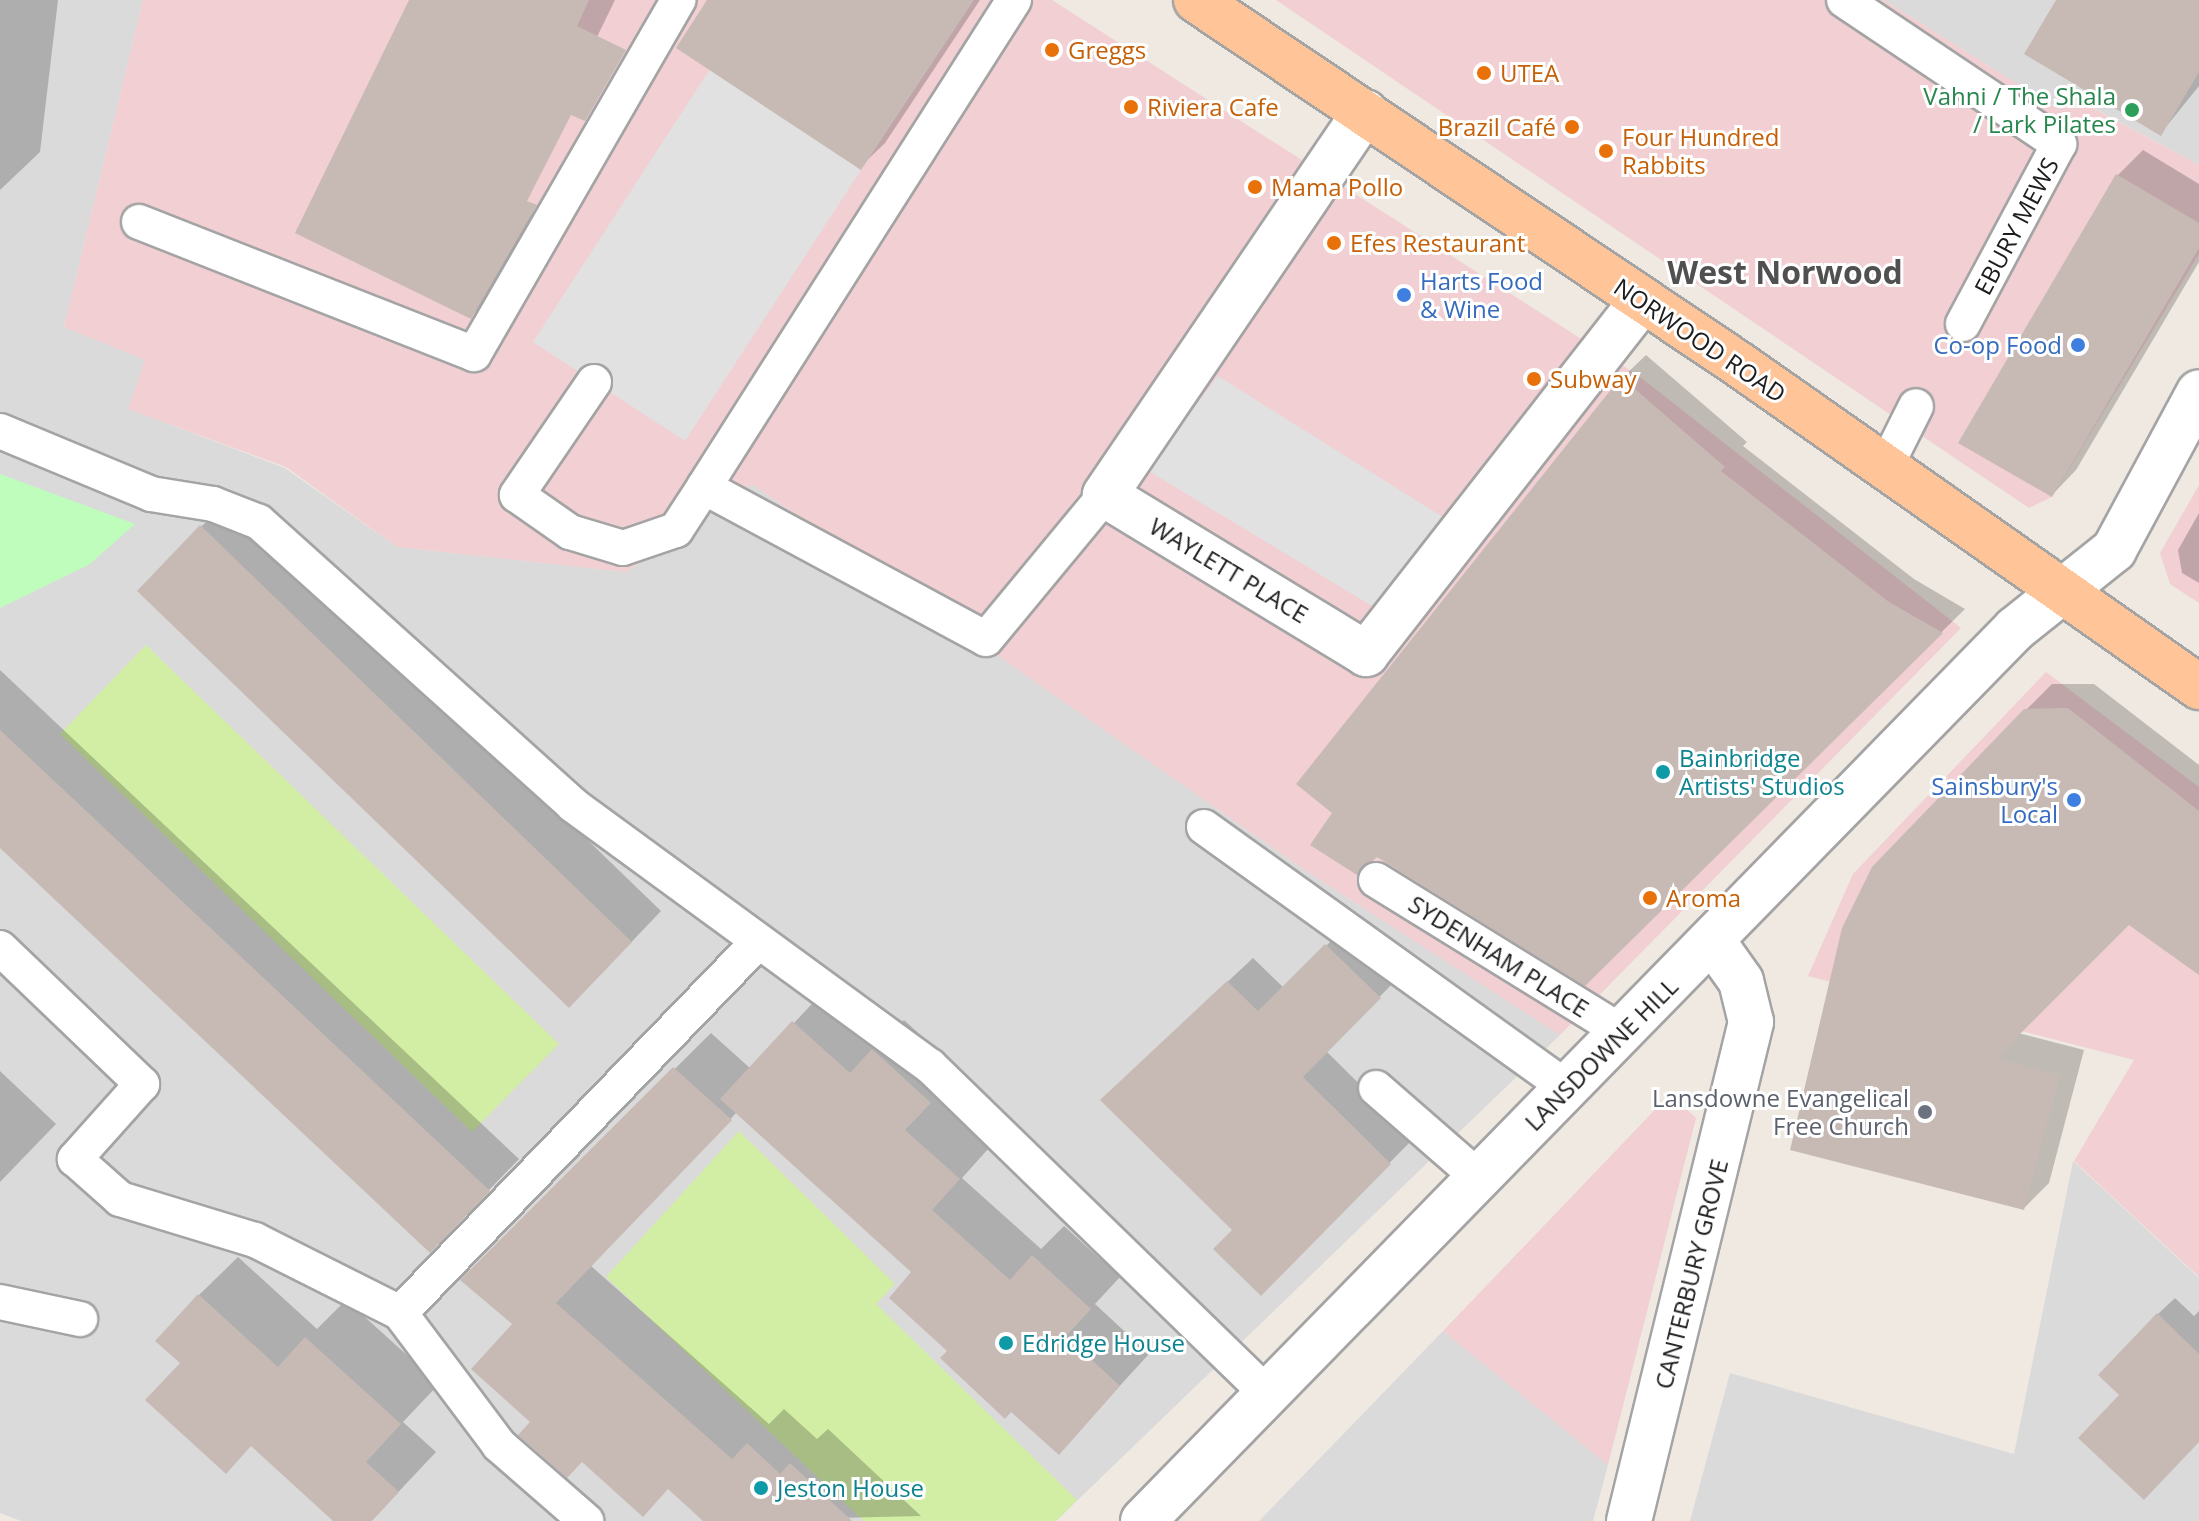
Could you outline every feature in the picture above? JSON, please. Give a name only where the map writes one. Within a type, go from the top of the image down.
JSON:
[{"type":"main road","name":"NORWOOD ROAD","points":[[1196,0],[1642,301],[2199,687]]},
{"type":"street","points":[[1105,495],[1365,112]]},
{"type":"street","name":"WAYLETT PLACE","points":[[1105,495],[1366,654],[1642,301]]},
{"type":"street","name":"LANSDOWNE HILL","points":[[1143,1521],[1265,1392],[2015,629],[2065,595],[2121,539],[2199,392]]},
{"type":"street","name":"CANTERBURY GROVE","points":[[1629,1521],[1751,1022],[1741,981],[1712,940]]},
{"type":"lane","points":[[139,222],[474,354],[678,0]]},
{"type":"lane","points":[[594,382],[517,495],[570,532],[623,548],[676,530],[1014,0]]},
{"type":"lane","name":"EBURY MEWS","points":[[1844,0],[2059,144],[1963,324]]},
{"type":"lane","points":[[1885,468],[1916,406]]},
{"type":"lane","points":[[0,431],[151,494],[213,504],[259,522],[573,805],[930,1066],[1265,1392]]},
{"type":"lane","points":[[704,487],[986,639],[1105,495]]},
{"type":"lane","points":[[1204,827],[1567,1088]]},
{"type":"lane","name":"SYDENHAM PLACE","points":[[1376,880],[1622,1032]]},
{"type":"lane","points":[[400,1313],[758,942]]},
{"type":"lane","points":[[0,948],[142,1084],[75,1159],[120,1199],[255,1240],[400,1313],[499,1445],[586,1521]]},
{"type":"lane","points":[[1376,1088],[1478,1177]]},
{"type":"lane","points":[[0,1302],[80,1319]]},
{"type":"shaded area","points":[[0,0],[143,0],[64,327],[146,360],[129,409],[285,468],[397,547],[626,572],[752,484],[1306,871],[1560,1035],[1056,1521],[21,1521],[0,1513]]},
{"type":"shaded area","points":[[143,0],[1052,0],[1636,374],[1961,628],[1560,1035],[1306,871],[752,484],[626,572],[397,547],[286,467],[128,409],[145,360],[64,327]]},
{"type":"shaded area","points":[[1276,0],[1884,0],[2059,110],[2069,95],[2199,165],[2199,254],[2052,497],[2029,508]]},
{"type":"shaded area","points":[[1884,0],[2199,0],[2199,165],[2070,95],[2059,110]]},
{"type":"shaded area","points":[[710,69],[861,170],[685,441],[533,342]]},
{"type":"shaded area","points":[[1218,376],[1449,521],[1377,609],[1147,470]]},
{"type":"shaded area","points":[[2199,485],[2199,603],[2170,584],[2160,553]]},
{"type":"shaded area","points":[[2046,672],[2199,787],[2199,1277],[2074,1161],[2134,1060],[1808,976],[1853,874]]},
{"type":"shaded area","points":[[1670,1094],[1696,1118],[1608,1465],[1443,1331]]},
{"type":"shaded area","points":[[2073,1161],[2199,1278],[2199,1521],[1690,1521],[1730,1373],[2014,1454]]},
{"type":"shaded area","points":[[1443,1331],[1608,1465],[1593,1521],[1259,1521]]},
{"type":"green space","points":[[0,474],[135,524],[90,564],[0,608]]},
{"type":"green space","points":[[146,645],[559,1044],[472,1132],[60,734]]},
{"type":"green space","points":[[739,1131],[895,1284],[876,1304],[1077,1500],[1056,1521],[864,1521],[606,1277]]},
{"type":"building","points":[[409,0],[589,0],[577,26],[626,50],[585,121],[571,115],[527,201],[537,205],[471,319],[295,233]]},
{"type":"building","points":[[707,0],[974,0],[861,170],[676,48]]},
{"type":"building","points":[[2056,0],[2199,0],[2199,72],[2161,136],[2024,54]]},
{"type":"building","name":"Co-op Food","points":[[2116,174],[2199,223],[2199,248],[2052,497],[1958,443]]},
{"type":"building","points":[[1621,377],[1725,467],[1721,471],[1889,602],[1943,633],[1585,986],[1377,857],[1357,875],[1310,845],[1332,813],[1296,784]]},
{"type":"building","points":[[200,525],[632,942],[569,1008],[137,591]]},
{"type":"building","points":[[2068,708],[2199,811],[2199,975],[2129,925],[1996,1058],[2060,1075],[2024,1210],[1790,1150],[1842,928],[1872,867],[2024,709]]},
{"type":"building","points":[[0,730],[490,1191],[430,1253],[0,848]]},
{"type":"building","points":[[1325,944],[1381,998],[1303,1077],[1391,1164],[1261,1296],[1213,1249],[1232,1230],[1100,1100],[1227,981],[1258,1011]]},
{"type":"building","points":[[792,1021],[850,1073],[872,1049],[931,1103],[905,1130],[960,1179],[932,1210],[1010,1280],[1032,1255],[1091,1309],[1066,1336],[1120,1386],[1059,1455],[1011,1412],[1005,1419],[940,1358],[947,1351],[889,1298],[911,1272],[720,1099]]},
{"type":"building","points":[[673,1067],[732,1120],[556,1303],[732,1459],[747,1443],[780,1474],[790,1463],[852,1521],[703,1521],[668,1489],[643,1517],[582,1462],[567,1478],[518,1435],[530,1422],[471,1369],[512,1324],[460,1280]]},
{"type":"building","points":[[198,1294],[278,1367],[305,1337],[401,1424],[366,1462],[399,1492],[372,1521],[333,1521],[251,1446],[226,1474],[145,1400],[180,1363],[155,1341]]},
{"type":"building","points":[[2157,1313],[2199,1354],[2199,1442],[2144,1500],[2078,1438],[2119,1395],[2098,1375]]},
{"type":"place","name":"Greggs","points":[[1052,50]]},
{"type":"place","name":"UTEA","points":[[1484,73]]},
{"type":"place","name":"Riviera Cafe","points":[[1131,107]]},
{"type":"place","name":"Vahni / The Shala / Lark Pilates","points":[[2132,110]]},
{"type":"place","name":"Brazil Café","points":[[1572,127]]},
{"type":"place","name":"Four Hundred Rabbits","points":[[1606,151]]},
{"type":"place","name":"Mama Pollo","points":[[1255,187]]},
{"type":"place","name":"Efes Restaurant","points":[[1334,243]]},
{"type":"place","name":"Harts Food & Wine","points":[[1404,295]]},
{"type":"place","name":"Co-op Food","points":[[2078,345]]},
{"type":"place","name":"Subway","points":[[1534,379]]},
{"type":"place","name":"Bainbridge Artists' Studios","points":[[1663,772]]},
{"type":"place","name":"Sainsbury's Local","points":[[2074,800]]},
{"type":"place","name":"Aroma","points":[[1650,898]]},
{"type":"place","name":"Lansdowne Evangelical Free Church","points":[[1925,1112]]},
{"type":"place","name":"Edridge House","points":[[1006,1343]]},
{"type":"place","name":"Jeston House","points":[[761,1488]]},
{"type":"district","name":"West Norwood","points":[[1785,272]]}]
